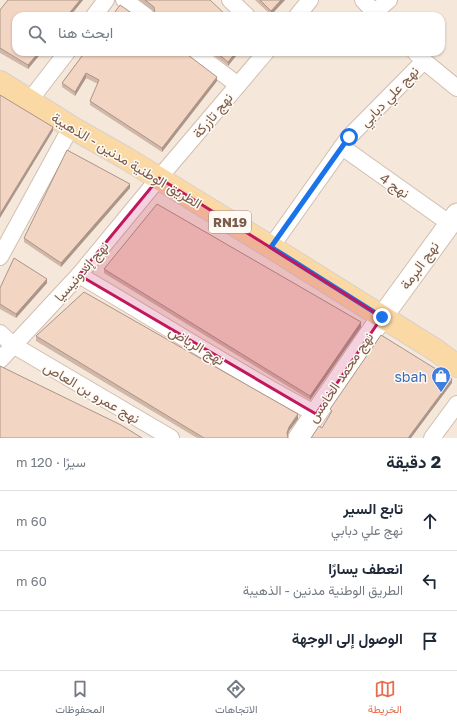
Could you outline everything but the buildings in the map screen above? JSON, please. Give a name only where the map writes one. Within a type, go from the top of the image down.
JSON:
[{"type":"main road","name":"الطريق الوطنية مدنين - الذهيبة","points":[[0,82],[71,127],[159,178],[271,247],[437,352],[456,362]]},
{"type":"street","points":[[97,12],[106,0]]},
{"type":"street","points":[[124,0],[140,12]]},
{"type":"street","points":[[230,0],[243,12]]},
{"type":"street","points":[[300,12],[310,0]]},
{"type":"street","points":[[363,0],[375,12]]},
{"type":"street","points":[[379,12],[389,0]]},
{"type":"street","points":[[30,100],[64,56]]},
{"type":"street","points":[[199,56],[238,85]]},
{"type":"street","name":"نهج تازركة","points":[[159,178],[263,56]]},
{"type":"street","points":[[419,56],[457,88]]},
{"type":"street","name":"نهج علي دبابي","points":[[271,247],[349,137],[419,56]]},
{"type":"street","points":[[2,249],[71,127]]},
{"type":"street","name":"نهج 4","points":[[342,147],[453,219]]},
{"type":"street","name":"نهج إندونيسيا","points":[[0,360],[79,275],[159,178]]},
{"type":"street","name":"نهج البرمة","points":[[382,317],[453,219]]},
{"type":"street","name":"نهج الرياض","points":[[79,275],[140,310],[272,391],[316,414]]},
{"type":"street","name":"نهج محمد الخامس","points":[[299,438],[382,317]]},
{"type":"street","name":"نهج عمرو بن العاص","points":[[0,333],[13,345],[171,438]]},
{"type":"street","points":[[432,438],[457,404]]},
{"type":"highlighted area","points":[[159,178],[382,317],[316,414],[79,275]]},
{"type":"shaded area","points":[[0,0],[457,0],[457,438],[0,438]]},
{"type":"place","name":"sbah","points":[[441,393]]},
{"type":"route","points":[[349,137],[271,247],[382,317]]}]
